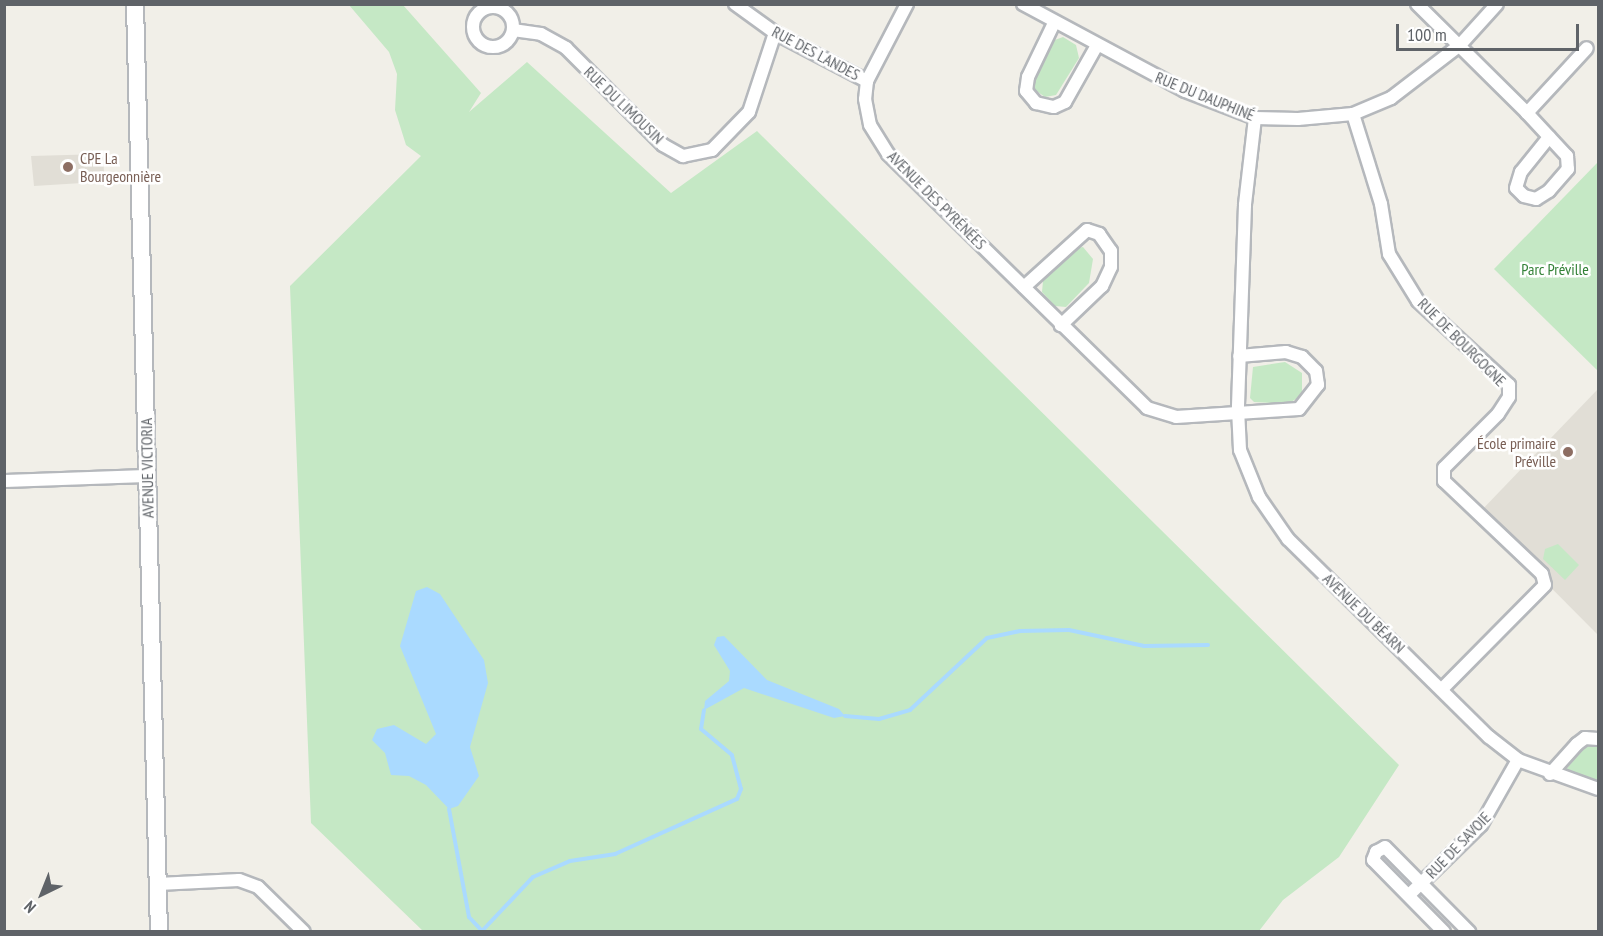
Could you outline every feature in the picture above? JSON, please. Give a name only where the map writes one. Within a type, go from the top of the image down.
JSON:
[{"type":"street","name":"AVENUE VICTORIA","points":[[135,4],[159,932]]},
{"type":"street","name":"RUE DES LANDES","points":[[735,4],[775,33],[867,81]]},
{"type":"street","name":"AVENUE DES PYRÉNÉES","points":[[907,4],[867,81],[865,99],[870,125],[888,154],[1147,408],[1176,417],[1238,409]]},
{"type":"street","name":"RUE DU DAUPHINÉ","points":[[1023,4],[1096,47],[1185,91],[1256,118],[1353,114],[1399,93],[1460,45],[1497,4]]},
{"type":"street","points":[[1417,4],[1527,112],[1567,156],[1568,169],[1549,191],[1536,199],[1524,196],[1516,188],[1521,172],[1549,137]]},
{"type":"street","points":[[1054,23],[1028,77],[1026,91],[1036,103],[1054,107],[1065,102],[1096,47]]},
{"type":"street","name":"RUE DU LIMOUSIN","points":[[513,30],[541,34],[567,48],[663,145],[683,156],[712,150],[749,112],[775,33]]},
{"type":"street","points":[[1527,112],[1587,48]]},
{"type":"street","name":"RUE DE BOURGOGNE","points":[[1353,114],[1381,204],[1389,254],[1418,301],[1509,385],[1509,397],[1498,414],[1444,468],[1444,481],[1542,574],[1545,585],[1442,689]]},
{"type":"street","name":"AVENUE DU BÉARN","points":[[1256,118],[1245,205],[1238,409],[1240,450],[1258,497],[1288,539],[1518,760],[1550,774],[1599,789]]},
{"type":"street","points":[[1024,287],[1087,230],[1099,234],[1111,251],[1106,277],[1061,325]]},
{"type":"street","points":[[1238,409],[1299,409],[1318,385],[1316,371],[1302,357],[1286,352],[1239,356]]},
{"type":"street","points":[[4,481],[147,476]]},
{"type":"street","points":[[1550,774],[1585,738],[1599,740]]},
{"type":"street","name":"RUE DE SAVOIE","points":[[1409,895],[1492,811],[1518,760]]},
{"type":"street","points":[[1444,932],[1373,860],[1376,852],[1385,847],[1470,932]]},
{"type":"street","points":[[158,884],[239,880],[258,887],[304,932]]},
{"type":"shaded area","name":"CPE La Bourgeonnière","points":[[103,154],[104,172],[81,172],[82,183],[34,186],[31,156]]},
{"type":"shaded area","name":"École primaire Préville","points":[[1598,389],[1598,635],[1478,514]]},
{"type":"green space","points":[[349,5],[403,5],[481,93],[469,112],[527,62],[671,193],[757,131],[1399,765],[1339,857],[1283,900],[1259,931],[423,931],[311,823],[290,286],[421,156],[406,145],[395,110],[397,74],[389,52]]},
{"type":"green space","points":[[1063,37],[1076,45],[1079,58],[1056,95],[1045,97],[1035,90],[1033,79],[1052,41]]},
{"type":"green space","name":"Parc Préville","points":[[1598,162],[1598,371],[1494,269]]},
{"type":"green space","points":[[1083,247],[1093,259],[1089,283],[1066,307],[1055,306],[1042,292],[1043,281],[1072,249]]},
{"type":"green space","points":[[1285,362],[1302,373],[1302,395],[1288,404],[1254,402],[1250,398],[1253,367]]},
{"type":"green space","points":[[1558,544],[1579,565],[1565,580],[1543,559],[1545,549]]},
{"type":"green space","points":[[1585,744],[1598,746],[1598,783],[1565,771]]},
{"type":"water","points":[[427,587],[440,594],[484,660],[488,683],[470,747],[479,776],[458,806],[449,809],[426,785],[409,776],[391,775],[385,753],[372,740],[377,729],[394,725],[426,744],[436,734],[400,646],[416,591]]},
{"type":"water","points":[[724,636],[767,680],[839,709],[845,716],[834,718],[744,688],[704,710],[705,701],[729,681],[730,671],[714,645],[717,637]]},
{"type":"waterway","points":[[845,716],[879,719],[910,710],[987,638],[1020,631],[1069,630],[1144,646],[1208,645]]},
{"type":"waterway","points":[[449,809],[469,917],[482,931],[533,877],[570,861],[615,854],[737,799],[741,789],[732,755],[701,729],[704,710]]},
{"type":"place","name":"CPE La Bourgeonnière","points":[[68,167]]},
{"type":"place","name":"École primaire Préville","points":[[1568,452]]}]
